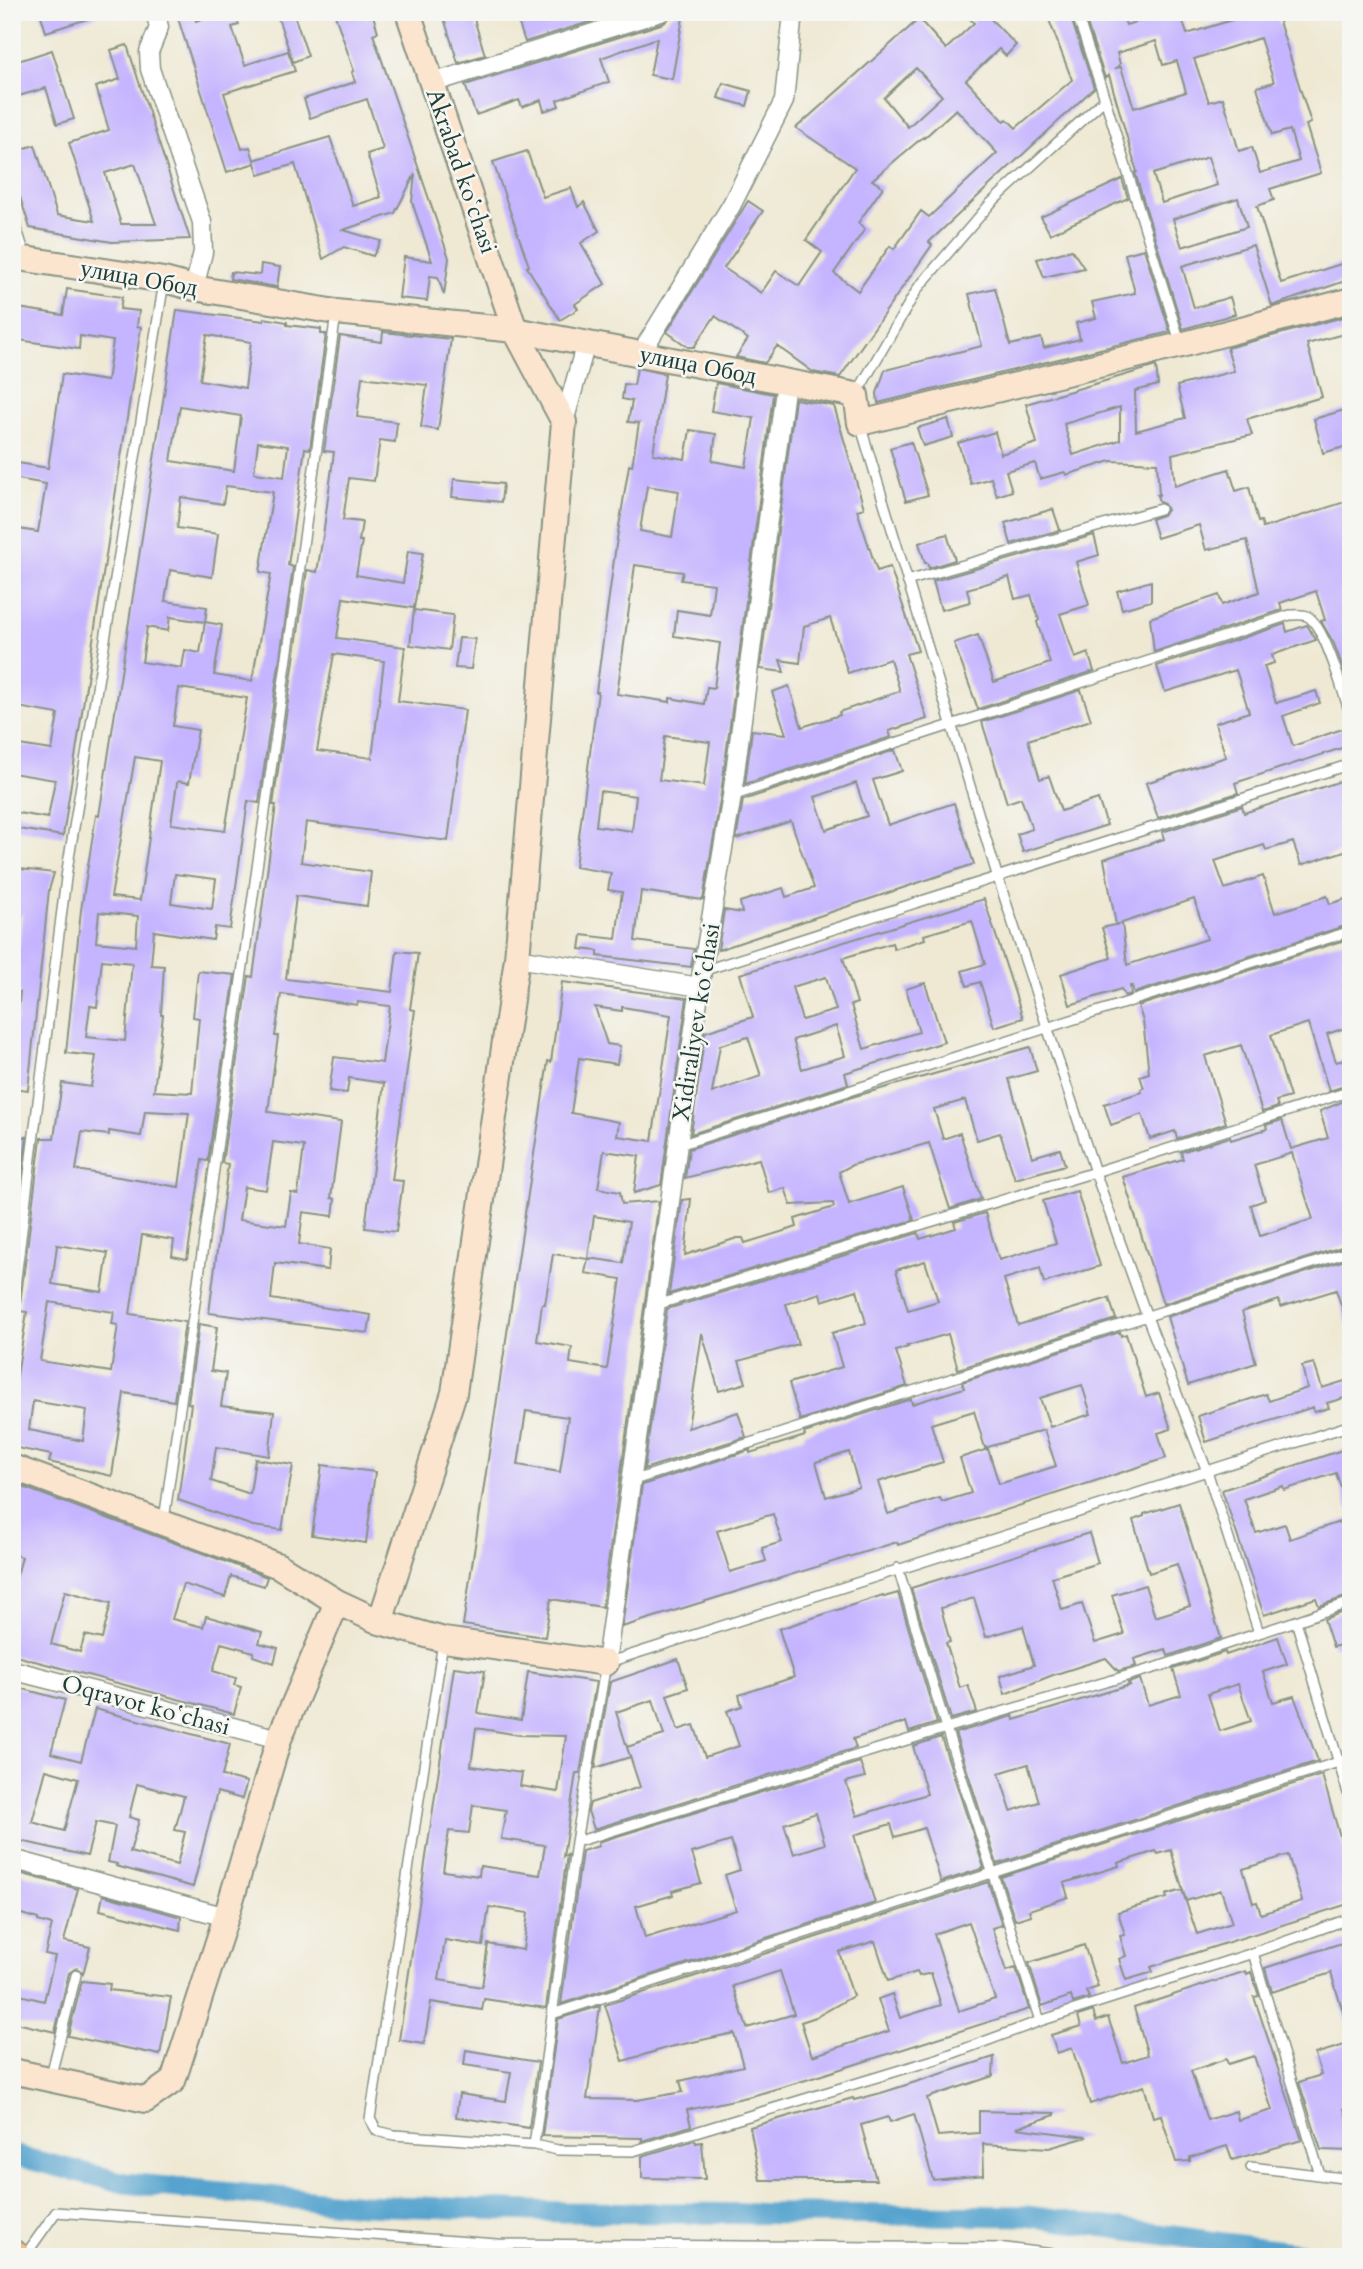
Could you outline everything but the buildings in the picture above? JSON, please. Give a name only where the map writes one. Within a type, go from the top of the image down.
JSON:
[{"type":"street","points":[[155,12],[159,27],[149,52],[149,69],[202,222],[203,252],[194,288]]},
{"type":"street","name":"Akrabad koʻchasi","points":[[408,12],[515,330],[564,422]]},
{"type":"street","points":[[432,83],[661,12]]},
{"type":"street","points":[[641,353],[731,206],[784,101],[793,12]]},
{"type":"street","points":[[12,229],[17,257]]},
{"type":"street","name":"улица Обод","points":[[17,257],[164,280],[194,288],[336,312],[515,330],[856,395]]},
{"type":"street","points":[[856,395],[860,423],[1181,345],[1351,300]]},
{"type":"street","points":[[380,1622],[454,1393],[517,958],[564,422],[586,343]]},
{"type":"street","name":"Xidiraliyev koʻchasi","points":[[606,1663],[701,979],[732,796],[786,382]]},
{"type":"street","points":[[517,958],[701,979]]},
{"type":"street","points":[[12,1467],[164,1521],[279,1566],[337,1602],[380,1622],[444,1640],[606,1663]]},
{"type":"street","points":[[12,2071],[146,2100],[173,2081],[279,1740],[337,1602]]},
{"type":"street","name":"Oqravot koʻchasi","points":[[12,1670],[279,1740]]},
{"type":"street","points":[[12,1859],[226,1917]]},
{"type":"lane","points":[[1076,12],[1181,345]]},
{"type":"lane","points":[[856,395],[918,288],[991,203],[1105,99]]},
{"type":"lane","points":[[12,1310],[67,870],[164,280]]},
{"type":"lane","points":[[164,1521],[336,312]]},
{"type":"lane","points":[[860,423],[998,878],[1095,1171],[1147,1317],[1207,1471],[1259,1633]]},
{"type":"lane","points":[[906,581],[1160,509]]},
{"type":"lane","points":[[732,796],[1290,615],[1306,615],[1316,624],[1327,646],[1351,717]]},
{"type":"lane","points":[[701,979],[998,878],[1351,764]]},
{"type":"lane","points":[[677,1145],[1351,932]]},
{"type":"lane","points":[[655,1306],[1351,1090]]},
{"type":"lane","points":[[631,1481],[1351,1251]]},
{"type":"lane","points":[[534,2146],[576,1842],[606,1663],[1351,1425]]},
{"type":"lane","points":[[898,1568],[991,1873],[1040,2021]]},
{"type":"lane","points":[[576,1842],[946,1728],[1161,1666],[1351,1602]]},
{"type":"lane","points":[[1296,1620],[1351,1803]]},
{"type":"lane","points":[[444,1640],[370,2119],[377,2131],[394,2135],[558,2150],[633,2151],[940,2058],[1040,2021],[1253,1953],[1351,1918]]},
{"type":"lane","points":[[552,2014],[1351,1758]]},
{"type":"lane","points":[[1253,1953],[1320,2175]]},
{"type":"lane","points":[[50,2080],[76,1975]]},
{"type":"lane","points":[[1251,2167],[1351,2179]]},
{"type":"lane","points":[[24,2257],[56,2212],[497,2244],[1006,2248],[1077,2257]]},
{"type":"waterway","points":[[12,2155],[125,2183],[363,2205],[564,2212],[1026,2216],[1328,2257]]}]
